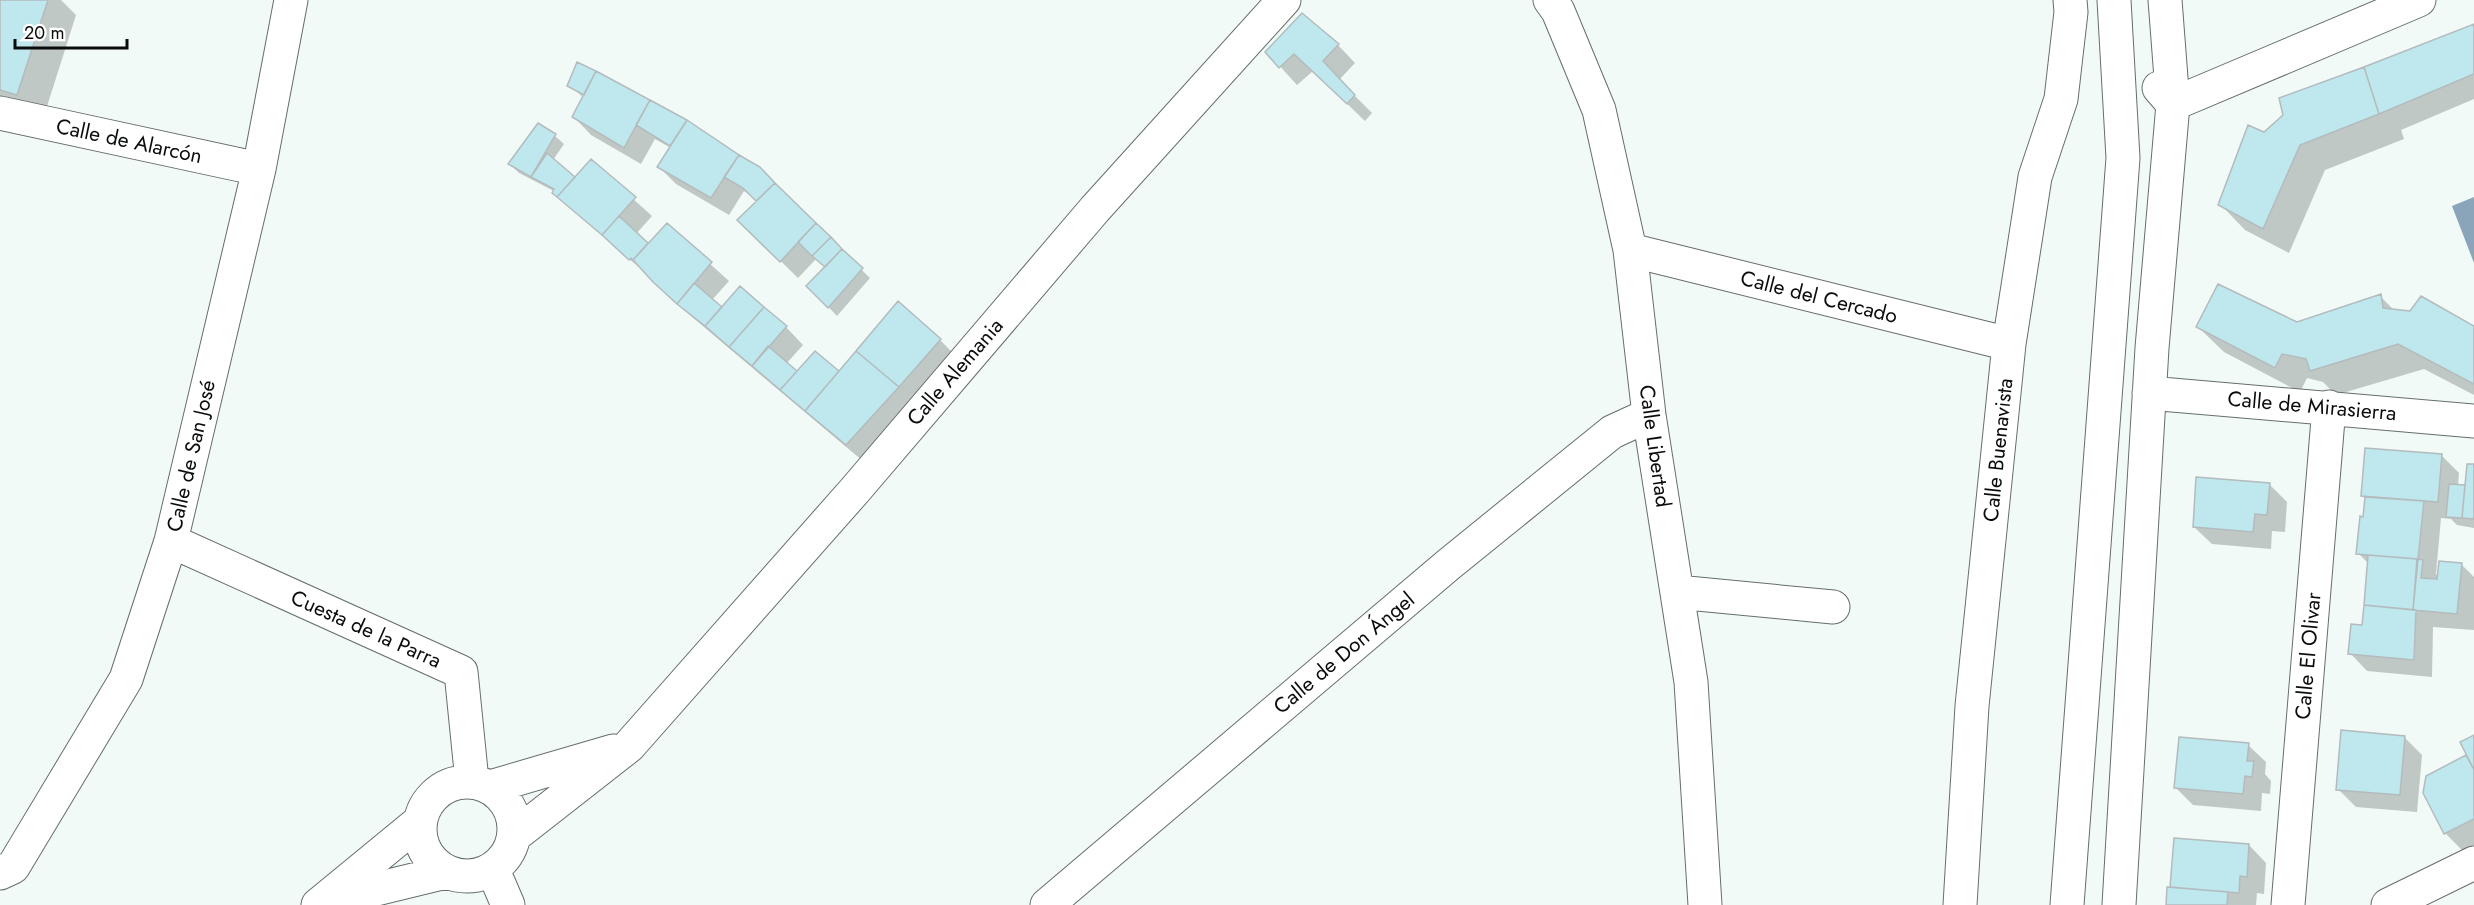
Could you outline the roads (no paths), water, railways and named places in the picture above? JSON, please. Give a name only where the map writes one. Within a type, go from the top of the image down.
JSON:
[{"type":"street","name":"Calle de San José","points":[[0,873],[14,867],[126,679],[171,541],[259,169],[291,0]]},
{"type":"street","name":"Calle Alemania","points":[[514,836],[629,746],[848,498],[1095,209],[1284,0]]},
{"type":"street","name":"Calle Libertad","points":[[1550,0],[1558,11],[1599,110],[1630,250],[1649,415],[1691,682],[1705,905]]},
{"type":"street","name":"Calle Buenavista","points":[[1960,905],[1972,706],[2009,344],[2035,177],[2061,99],[2071,12],[2070,0]]},
{"type":"street","points":[[2067,905],[2123,158],[2114,0]]},
{"type":"street","points":[[2143,0],[2150,78],[2173,104]]},
{"type":"street","points":[[2119,905],[2149,393],[2173,104],[2165,0]]},
{"type":"street","points":[[2173,104],[2419,0]]},
{"type":"street","name":"Calle de Alarcón","points":[[0,113],[259,169]]},
{"type":"street","name":"Calle del Cercado","points":[[1630,250],[2009,344]]},
{"type":"street","name":"Calle de Mirasierra","points":[[2149,393],[2474,421]]},
{"type":"street","name":"Calle El Olivar","points":[[2288,905],[2329,407]]},
{"type":"street","name":"Calle de Don Ángel","points":[[1047,905],[1467,550],[1612,432],[1649,415]]},
{"type":"street","name":"Cuesta de la Parra","points":[[171,541],[461,672],[481,784]]},
{"type":"street","points":[[1677,592],[1833,607]]},
{"type":"street","points":[[321,903],[419,822],[427,802],[448,784],[481,784],[629,746]]},
{"type":"street","points":[[321,903],[446,872],[471,877],[493,870],[509,853],[514,836],[511,810],[481,784]]},
{"type":"street","points":[[419,822],[424,853],[446,872]]},
{"type":"street","points":[[2388,905],[2474,863]]},
{"type":"street","points":[[493,870],[508,905]]},
{"type":"water","points":[[2474,197],[2474,263],[2452,206]]}]
